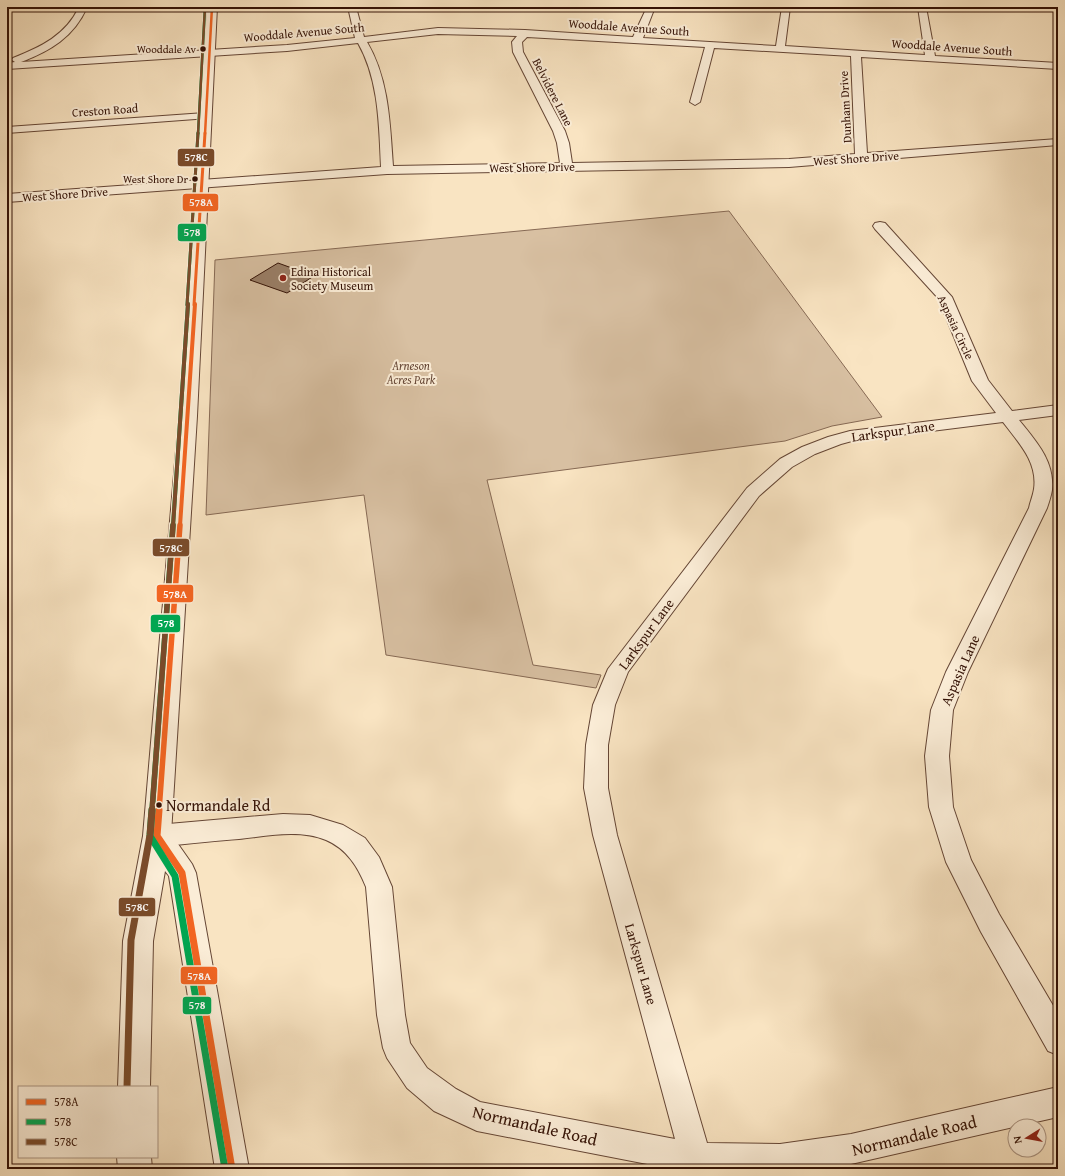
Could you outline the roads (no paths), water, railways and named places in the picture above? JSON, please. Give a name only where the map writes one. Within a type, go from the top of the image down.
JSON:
[{"type":"street","points":[[7,65],[38,52],[63,36],[77,21],[83,7]]},
{"type":"street","points":[[134,1086],[138,941],[157,836],[188,416],[212,7]]},
{"type":"street","points":[[352,7],[360,40],[370,56],[383,106],[387,170]]},
{"type":"street","points":[[637,40],[650,7]]},
{"type":"street","points":[[780,49],[786,7]]},
{"type":"street","points":[[922,7],[931,59]]},
{"type":"street","name":"Wooddale Avenue South","points":[[7,65],[287,48],[458,30],[1058,66]]},
{"type":"street","name":"Belvidere Lane","points":[[525,33],[517,42],[518,52],[559,131],[563,143],[566,166]]},
{"type":"street","points":[[695,102],[710,45]]},
{"type":"street","name":"Dunham Drive","points":[[856,54],[861,158]]},
{"type":"street","name":"Creston Road","points":[[7,130],[205,116]]},
{"type":"street","name":"West Shore Drive","points":[[7,198],[387,170],[769,164],[1058,142]]},
{"type":"street","name":"Aspasia Circle","points":[[880,226],[945,297],[980,381],[1007,416]]},
{"type":"street","name":"Larkspur Lane","points":[[696,1158],[604,835],[596,788],[597,745],[604,705],[620,669],[641,639],[753,492],[777,469],[794,457],[820,444],[850,436],[1058,410]]},
{"type":"street","name":"Aspasia Lane","points":[[1007,416],[1035,452],[1042,470],[1043,489],[1038,508],[957,672],[942,710],[937,756],[941,807],[959,862],[990,923],[1058,1041]]},
{"type":"street","name":"Normandale Road","points":[[157,836],[284,824],[310,825],[334,832],[356,846],[370,865],[379,887],[392,1021],[397,1048],[417,1078],[444,1100],[477,1116],[696,1158],[780,1159],[851,1150],[1058,1102]]},
{"type":"street","points":[[157,836],[182,873],[232,1169]]},
{"type":"street","points":[[134,1158],[135,1169]]},
{"type":"place","name":"Wooddale Av","points":[[203,49]]},
{"type":"place","name":"West Shore Dr","points":[[195,179]]},
{"type":"place","name":"Edina Historical Society Museum","points":[[283,278]]},
{"type":"place","name":"Normandale Rd","points":[[159,805]]},
{"type":"park label","name":"Arneson Acres Park","points":[[411,372]]}]
